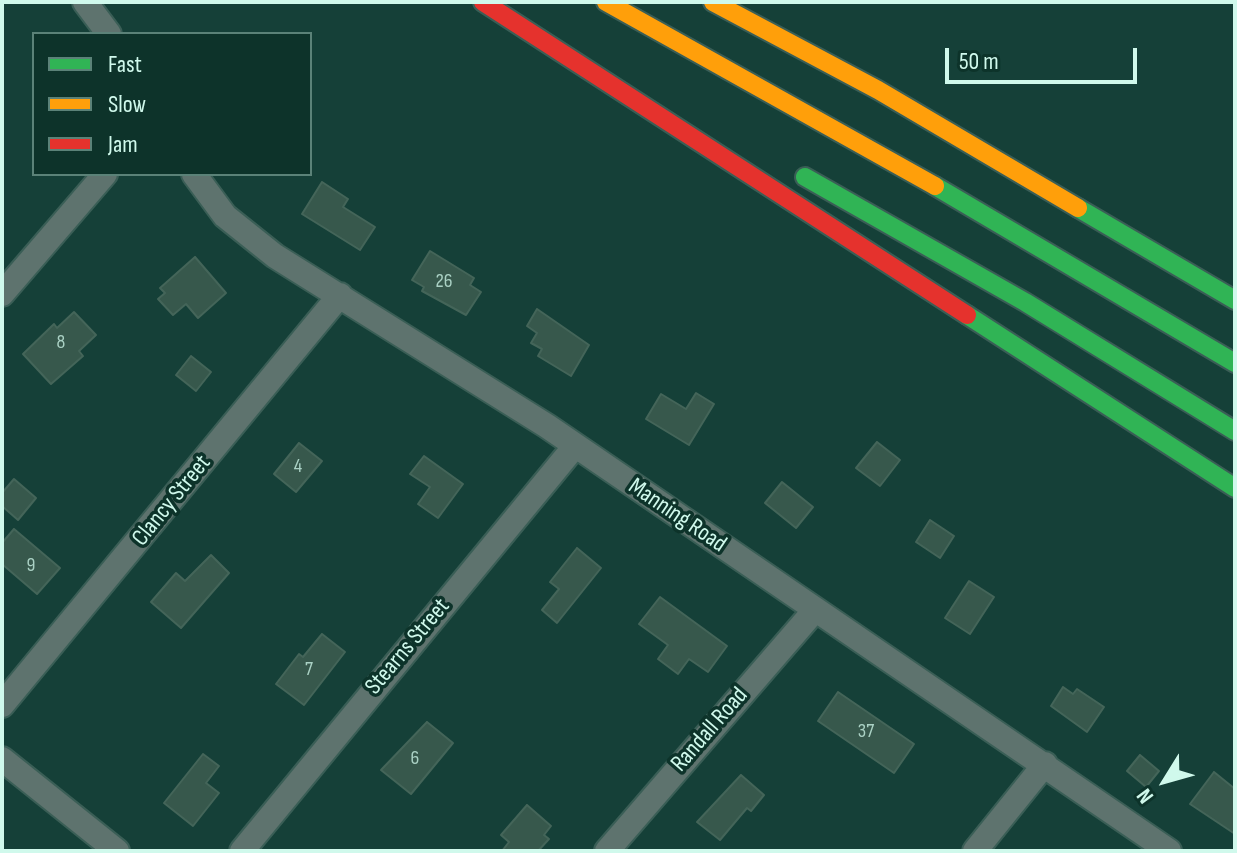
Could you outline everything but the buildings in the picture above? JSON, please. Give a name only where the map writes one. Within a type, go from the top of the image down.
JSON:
[{"type":"highway","points":[[483,2],[700,120]]},
{"type":"highway","points":[[483,2],[1235,488]]},
{"type":"highway","points":[[606,2],[830,125],[1235,363]]},
{"type":"highway","points":[[713,2],[878,90],[1235,300]]},
{"type":"highway","points":[[795,172],[1025,302],[1235,431]]},
{"type":"street","points":[[85,2],[108,32]]},
{"type":"street","points":[[2,294],[103,176]]},
{"type":"street","name":"Manning Road","points":[[195,176],[225,216],[275,256],[575,446],[1169,851]]},
{"type":"street","name":"Clancy Street","points":[[2,705],[340,295]]},
{"type":"street","name":"Stearns Street","points":[[242,851],[575,446]]},
{"type":"street","name":"Randall Road","points":[[607,851],[815,610]]},
{"type":"street","points":[[2,759],[117,851]]},
{"type":"street","points":[[975,851],[1045,764]]},
{"type":"traffic: fast","points":[[805,177],[1025,302],[1235,431]]},
{"type":"traffic: fast","points":[[935,186],[1235,363]]},
{"type":"traffic: fast","points":[[1078,208],[1235,300]]},
{"type":"traffic: fast","points":[[967,315],[1235,488]]},
{"type":"traffic: slow","points":[[606,2],[935,186]]},
{"type":"traffic: slow","points":[[713,2],[878,90],[1078,208]]},
{"type":"traffic: jam","points":[[483,2],[967,315]]}]
